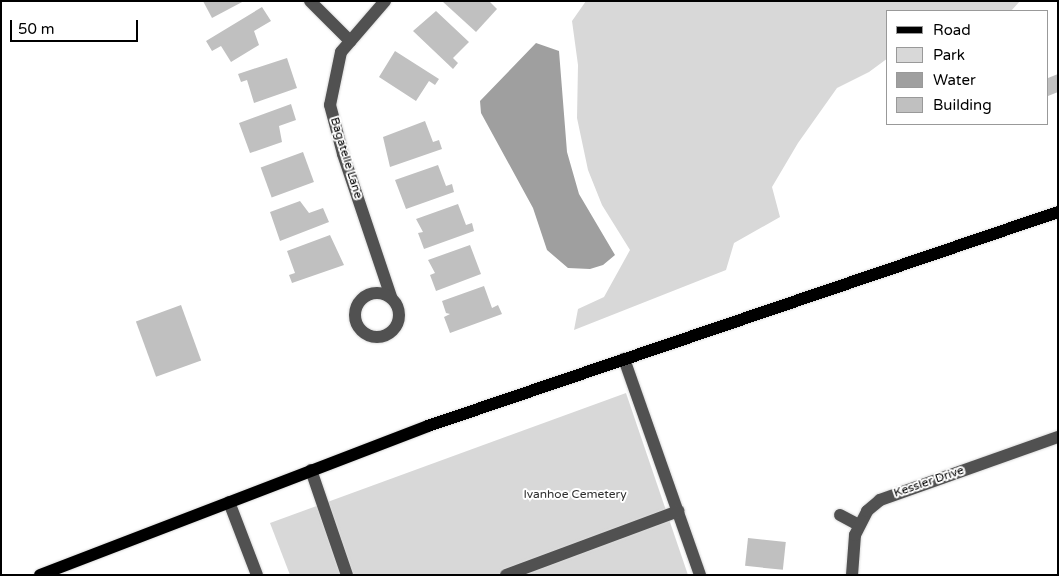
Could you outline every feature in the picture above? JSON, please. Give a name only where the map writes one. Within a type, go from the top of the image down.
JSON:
[{"type":"main road","points":[[40,575],[311,470],[624,360],[1058,212]]},
{"type":"street","points":[[310,1],[350,41]]},
{"type":"street","name":"Bagatelle Lane","points":[[386,1],[341,52],[330,105],[343,154],[391,297]]},
{"type":"street","points":[[624,360],[700,575]]},
{"type":"street","name":"Kessler Drive","points":[[852,575],[851,556],[859,525],[867,510],[886,497],[1058,436]]},
{"type":"street","points":[[311,470],[347,575]]},
{"type":"street","points":[[229,502],[257,575]]},
{"type":"street","points":[[506,575],[678,512]]},
{"type":"street","points":[[840,515],[859,525]]},
{"type":"green space","points":[[586,1],[1020,1],[1012,10],[886,10],[886,59],[869,72],[837,88],[798,143],[772,187],[780,217],[734,243],[726,270],[574,330],[578,309],[604,297],[630,250],[602,205],[588,170],[577,118],[578,65],[572,21]]},
{"type":"green space","name":"Ivanhoe Cemetery","points":[[626,393],[688,575],[290,575],[270,523]]},
{"type":"water","points":[[536,43],[559,51],[567,152],[579,194],[615,255],[603,265],[590,269],[568,268],[547,250],[533,208],[481,113],[480,101]]},
{"type":"building","points":[[203,1],[244,1],[212,18]]},
{"type":"building","points":[[442,1],[489,1],[497,9],[476,32]]},
{"type":"building","points":[[262,7],[271,21],[254,31],[259,45],[231,62],[221,46],[212,51],[206,41]]},
{"type":"building","points":[[436,11],[469,42],[453,58],[458,63],[453,69],[413,31]]},
{"type":"building","points":[[395,51],[439,79],[435,85],[429,81],[416,101],[379,77]]},
{"type":"building","points":[[287,58],[297,88],[254,103],[247,80],[241,82],[238,74]]},
{"type":"building","points":[[1058,74],[1058,92],[1049,96],[1049,78]]},
{"type":"building","points":[[291,104],[296,120],[279,126],[282,142],[250,153],[239,123]]},
{"type":"building","points":[[425,121],[433,142],[439,140],[442,149],[390,167],[383,137]]},
{"type":"building","points":[[303,152],[314,182],[272,197],[261,167]]},
{"type":"building","points":[[438,165],[446,186],[452,184],[454,192],[406,209],[395,180]]},
{"type":"building","points":[[300,201],[309,213],[323,208],[329,222],[280,241],[270,212]]},
{"type":"building","points":[[458,204],[466,225],[472,223],[474,231],[424,249],[418,233],[423,232],[416,219]]},
{"type":"building","points":[[330,235],[344,265],[292,283],[289,275],[295,273],[287,251]]},
{"type":"building","points":[[470,245],[481,274],[436,291],[430,275],[435,273],[428,260]]},
{"type":"building","points":[[484,286],[492,308],[498,305],[502,314],[450,333],[444,317],[450,314],[446,313],[442,301]]},
{"type":"building","points":[[181,305],[201,360],[156,377],[136,321]]},
{"type":"building","points":[[748,538],[786,542],[783,570],[745,566]]}]
